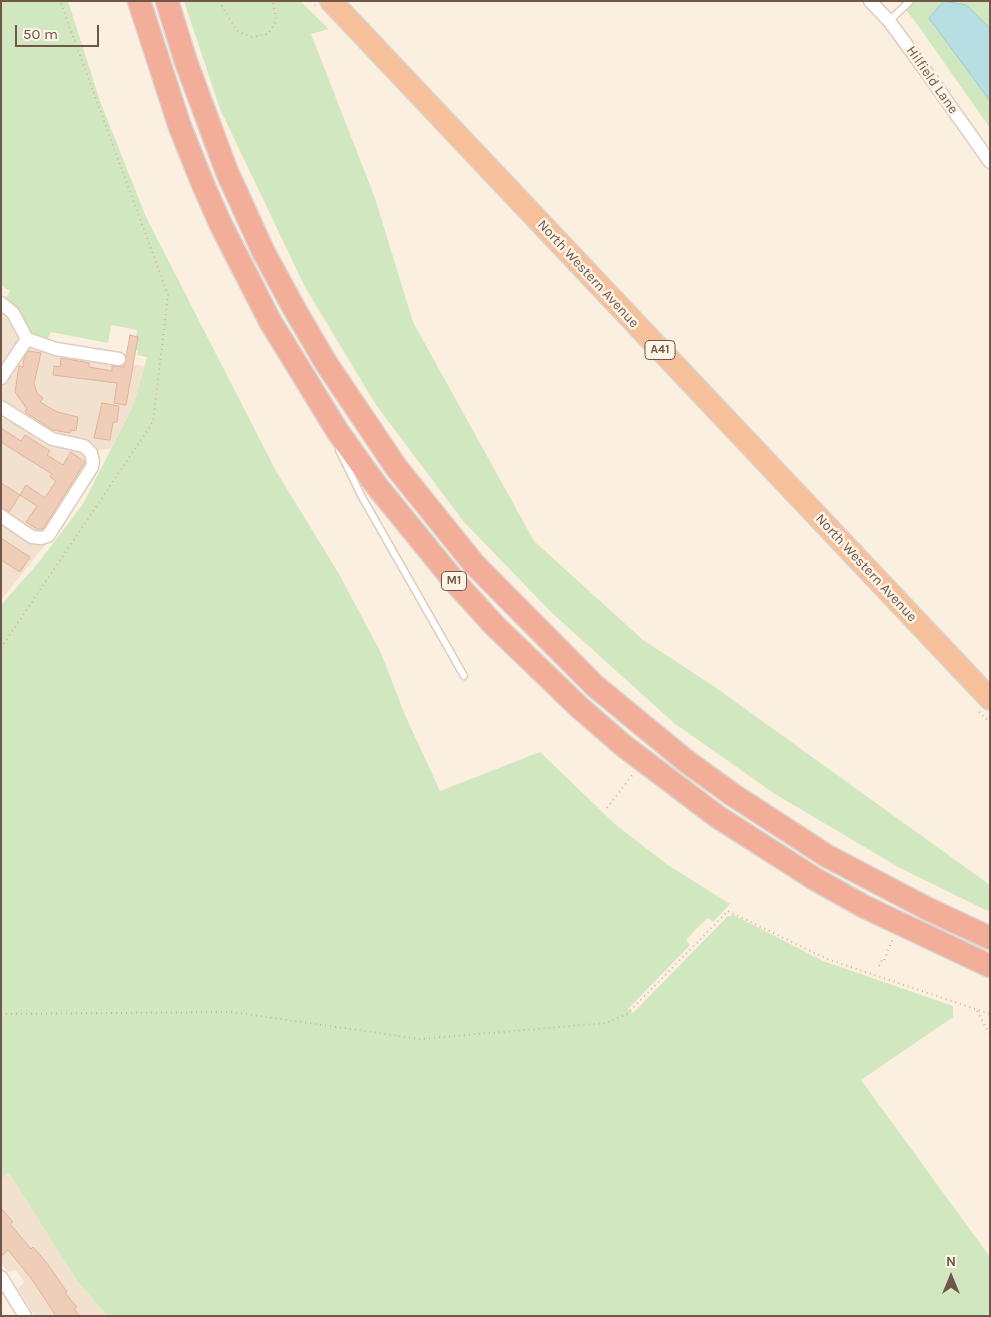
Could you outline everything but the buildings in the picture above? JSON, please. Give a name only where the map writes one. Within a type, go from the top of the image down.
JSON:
[{"type":"highway","name":"M1","points":[[139,1],[180,128],[206,191],[266,313],[302,377],[376,485],[455,582],[494,625],[579,707],[644,761],[718,817],[814,879],[916,933],[990,966]]},
{"type":"highway","name":"M1","points":[[167,1],[186,62],[226,172],[264,253],[295,310],[331,370],[396,467],[474,564],[595,686],[656,737],[733,795],[836,860],[928,909],[990,938]]},
{"type":"highway","name":"North Western Avenue","points":[[330,1],[990,699]]},
{"type":"street","name":"Hilfield Lane","points":[[870,1],[889,21],[990,162]]},
{"type":"street","points":[[1,303],[13,313],[26,338],[56,349],[119,358]]},
{"type":"street","points":[[1,378],[26,338]]},
{"type":"street","points":[[1,406],[52,439],[84,446],[90,453],[93,462],[92,468],[48,536],[41,538],[32,537],[1,516]]},
{"type":"street","points":[[1,1277],[25,1316]]},
{"type":"lane","points":[[889,21],[910,1]]},
{"type":"lane","points":[[302,377],[332,437]]},
{"type":"lane","points":[[336,445],[362,497],[464,676]]},
{"type":"path","points":[[1,648],[153,422],[168,295],[60,1]]},
{"type":"path","points":[[220,1],[237,31],[244,36],[260,38],[268,34],[276,21],[274,1]]},
{"type":"path","points":[[607,808],[644,761]]},
{"type":"path","points":[[1,1014],[232,1012],[420,1039],[606,1023],[627,1014],[728,911],[827,959],[990,1014]]},
{"type":"path","points":[[879,966],[882,960],[884,962],[891,942]]},
{"type":"path","points":[[977,1011],[990,1034]]},
{"type":"shaded area","points":[[1,309],[10,316],[18,340],[1,369]]},
{"type":"shaded area","points":[[30,345],[54,353],[144,366],[133,406],[111,448],[97,451],[92,443],[83,438],[55,435],[1,402],[1,384]]},
{"type":"shaded area","points":[[1,412],[80,449],[87,458],[86,465],[46,530],[35,533],[1,511]]},
{"type":"shaded area","points":[[1,522],[36,543],[46,544],[1,600]]},
{"type":"shaded area","points":[[9,1173],[78,1282],[108,1316],[35,1316],[18,1289],[24,1282],[16,1270],[8,1272],[1,1263],[1,1179]]},
{"type":"green space","points":[[1,1],[68,1],[100,101],[146,217],[276,471],[339,574],[381,653],[405,715],[440,791],[540,752],[616,825],[668,865],[730,904],[713,922],[708,918],[699,926],[686,940],[690,945],[628,1009],[633,1013],[728,916],[734,915],[823,961],[953,1006],[953,1017],[861,1080],[990,1257],[990,1316],[108,1316],[78,1282],[9,1173],[1,1179],[1,605],[39,562],[83,504],[133,406],[147,357],[137,355],[138,350],[134,350],[137,330],[111,325],[108,343],[51,332],[46,342],[30,331],[5,299],[10,291],[1,286]]},
{"type":"green space","points":[[184,1],[300,1],[329,29],[311,34],[375,198],[413,322],[534,541],[643,640],[712,685],[990,885],[990,912],[900,868],[775,794],[674,723],[552,613],[464,522],[376,405],[305,287],[220,109]]},
{"type":"green space","points":[[899,1],[990,1],[990,128],[917,24]]},
{"type":"water","points":[[944,1],[966,5],[990,28],[990,101],[929,18]]}]
